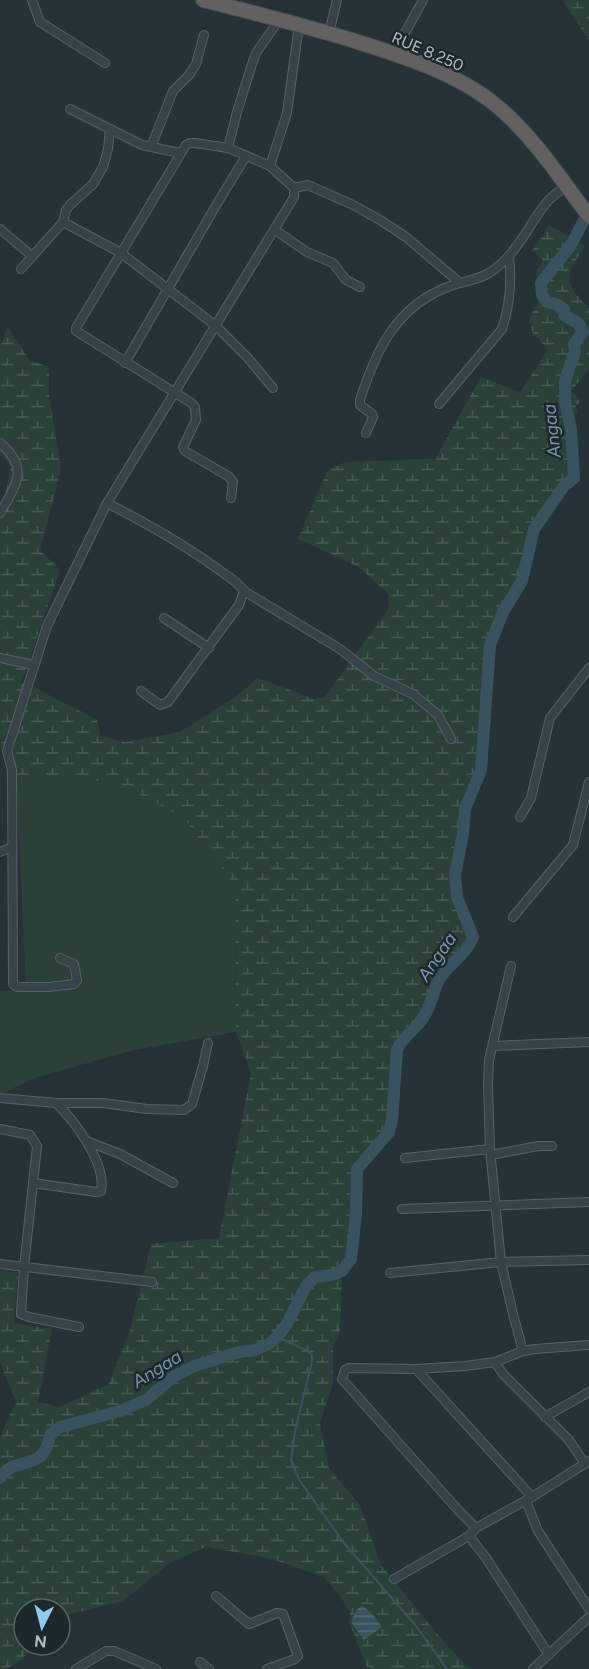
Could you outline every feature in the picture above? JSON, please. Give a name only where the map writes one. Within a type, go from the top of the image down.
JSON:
[{"type":"highway","name":"RUE 8.250","points":[[203,0],[225,3],[394,53],[454,79],[505,112],[567,185],[589,216]]},
{"type":"street","points":[[32,0],[40,22],[105,63]]},
{"type":"street","points":[[328,33],[338,0]]},
{"type":"street","points":[[394,53],[423,0]]},
{"type":"street","points":[[228,148],[256,53],[279,20]]},
{"type":"street","points":[[270,166],[287,113],[299,25]]},
{"type":"street","points":[[151,147],[173,91],[189,75],[196,64],[204,35]]},
{"type":"street","points":[[70,109],[142,145],[180,153]]},
{"type":"street","points":[[21,269],[63,222],[66,210],[89,189],[103,167],[110,129]]},
{"type":"street","points":[[60,958],[74,964],[77,980],[74,984],[35,988],[16,987],[13,984],[12,770],[3,753],[47,626],[107,503],[174,393],[275,230],[294,197],[294,188],[270,166],[228,148],[190,143],[180,153],[76,331],[125,363],[174,393],[190,402],[195,407],[196,420],[183,447],[185,451],[228,476],[232,482],[231,498]]},
{"type":"street","points":[[125,363],[246,156]]},
{"type":"street","points":[[294,188],[308,185],[380,220],[406,237],[460,283]]},
{"type":"street","points":[[366,433],[373,417],[360,405],[360,400],[371,366],[393,327],[425,299],[448,287],[495,270],[509,256],[548,202],[567,185]]},
{"type":"street","points":[[63,222],[121,253],[216,326],[273,388]]},
{"type":"street","points":[[0,229],[32,256]]},
{"type":"street","points":[[275,230],[307,252],[333,263],[346,280],[360,287]]},
{"type":"street","points":[[439,404],[502,329],[507,315],[510,290],[509,256]]},
{"type":"street","points":[[0,443],[16,460],[19,469],[17,481],[0,513]]},
{"type":"street","points":[[107,503],[166,535],[211,564],[240,585],[244,591],[340,649],[374,676],[413,694],[438,715],[451,739]]},
{"type":"street","points":[[141,691],[160,705],[168,702],[239,605],[244,591]]},
{"type":"street","points":[[164,618],[208,648]]},
{"type":"street","points":[[0,658],[34,665]]},
{"type":"street","points":[[520,817],[531,798],[550,718],[589,668]]},
{"type":"street","points":[[513,917],[573,845],[589,782]]},
{"type":"street","points":[[0,852],[12,848]]},
{"type":"street","points":[[512,966],[488,1068],[490,1152],[501,1262],[523,1351]]},
{"type":"street","points":[[493,1046],[589,1042]]},
{"type":"street","points":[[0,1098],[56,1103],[103,1103],[147,1109],[189,1108],[208,1043]]},
{"type":"street","points":[[33,1184],[101,1191],[102,1180],[89,1142],[56,1103]]},
{"type":"street","points":[[0,1129],[30,1135],[37,1146],[20,1309],[23,1316],[79,1327]]},
{"type":"street","points":[[89,1142],[120,1154],[173,1183]]},
{"type":"street","points":[[405,1158],[552,1146]]},
{"type":"street","points":[[402,1209],[589,1202]]},
{"type":"street","points":[[390,1273],[501,1262],[589,1260]]},
{"type":"street","points":[[0,1264],[152,1282]]},
{"type":"street","points":[[476,1528],[342,1379],[345,1370],[348,1368],[416,1369],[495,1362],[523,1351],[589,1345]]},
{"type":"street","points":[[394,1580],[587,1462],[569,1440],[503,1374],[495,1362]]},
{"type":"street","points":[[416,1369],[529,1499],[538,1531],[589,1609]]},
{"type":"street","points":[[545,1417],[589,1392]]},
{"type":"street","points":[[469,1536],[486,1558],[549,1655]]},
{"type":"street","points":[[216,1596],[249,1624],[277,1613],[284,1614],[298,1656],[296,1659],[267,1669]]},
{"type":"street","points":[[533,1669],[589,1617]]},
{"type":"street","points":[[76,1669],[106,1651],[114,1651],[156,1669]]},
{"type":"street","points":[[200,1662],[209,1669]]},
{"type":"green space","points":[[562,0],[589,0],[589,40]]},
{"type":"green space","points":[[549,225],[585,246],[569,278],[574,291],[589,308],[589,370],[571,391],[581,400],[575,407],[578,411],[572,420],[574,478],[564,486],[534,529],[522,581],[503,612],[490,645],[481,770],[465,809],[455,875],[457,897],[473,937],[469,947],[439,980],[429,1009],[399,1043],[395,1060],[392,1120],[389,1132],[357,1169],[356,1214],[351,1259],[342,1271],[340,1331],[333,1348],[333,1384],[320,1423],[329,1468],[360,1505],[381,1565],[469,1669],[368,1669],[349,1622],[350,1613],[324,1577],[269,1558],[206,1547],[171,1562],[123,1601],[72,1614],[72,1597],[12,1597],[12,1657],[23,1657],[10,1667],[0,1669],[0,1438],[16,1401],[0,1363],[0,1271],[18,1272],[14,1323],[52,1329],[38,1402],[59,1407],[109,1384],[130,1330],[151,1244],[219,1238],[251,1073],[236,1032],[235,886],[183,817],[116,783],[34,775],[16,779],[0,747],[0,519],[11,467],[0,453],[0,346],[8,327],[29,360],[49,367],[49,395],[61,469],[40,550],[60,570],[22,681],[97,720],[100,736],[126,742],[180,732],[235,697],[258,678],[314,699],[325,697],[389,608],[388,594],[359,567],[298,539],[327,471],[345,462],[435,459],[481,377],[520,392],[548,350],[533,333],[529,321],[540,298],[541,287],[536,273],[543,260],[532,251]]},
{"type":"green space","points":[[34,775],[116,783],[183,817],[235,886],[236,1032],[134,1050],[38,1077],[0,1094],[0,991],[26,989],[16,779]]},
{"type":"water","points":[[363,1606],[382,1627],[364,1640],[351,1622],[357,1609]]},
{"type":"waterway","name":"Angaa","points":[[0,1478],[13,1467],[42,1455],[50,1435],[60,1427],[120,1411],[146,1400],[173,1377],[194,1366],[239,1352],[255,1350],[269,1344],[287,1324],[306,1286],[315,1277],[342,1271],[351,1259],[356,1214],[357,1169],[389,1132],[392,1120],[397,1050],[424,1017],[438,982],[446,970],[466,950],[473,937],[457,897],[455,875],[465,809],[481,770],[490,645],[503,612],[522,581],[534,529],[564,486],[574,478],[571,429],[565,402],[565,381],[575,351],[574,344],[583,332],[579,324],[564,315],[564,309],[547,302],[542,295],[541,283],[571,245],[584,220],[589,217]]},
{"type":"waterway","points":[[277,1337],[312,1355],[295,1431],[291,1461],[300,1481],[344,1543],[416,1626],[447,1669]]}]
